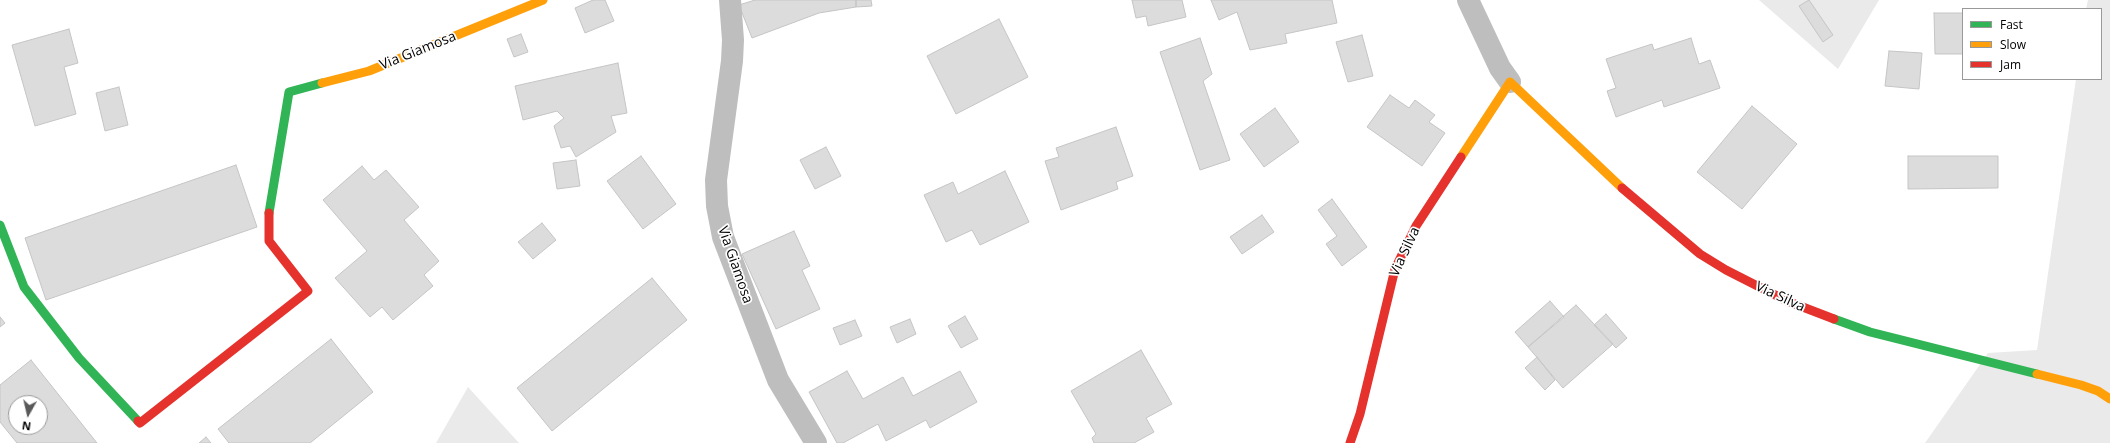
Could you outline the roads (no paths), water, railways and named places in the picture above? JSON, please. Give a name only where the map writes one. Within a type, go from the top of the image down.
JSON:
[{"type":"street","name":"Via Giamosa","points":[[0,225],[24,287],[79,358],[140,423],[308,291],[269,241],[269,216],[289,92],[369,71],[543,0]]},
{"type":"street","name":"Via Giamosa","points":[[730,0],[733,40],[732,61],[716,180],[717,206],[723,237],[778,380],[816,443]]},
{"type":"street","name":"Via Silva","points":[[1468,0],[1500,68],[1510,82],[1639,204],[1700,254],[1726,270],[1786,301],[1864,330],[2081,385],[2098,391],[2110,399]]},
{"type":"street","name":"Via Silva","points":[[1350,443],[1360,414],[1387,296],[1395,269],[1405,246],[1420,220],[1510,82]]}]
